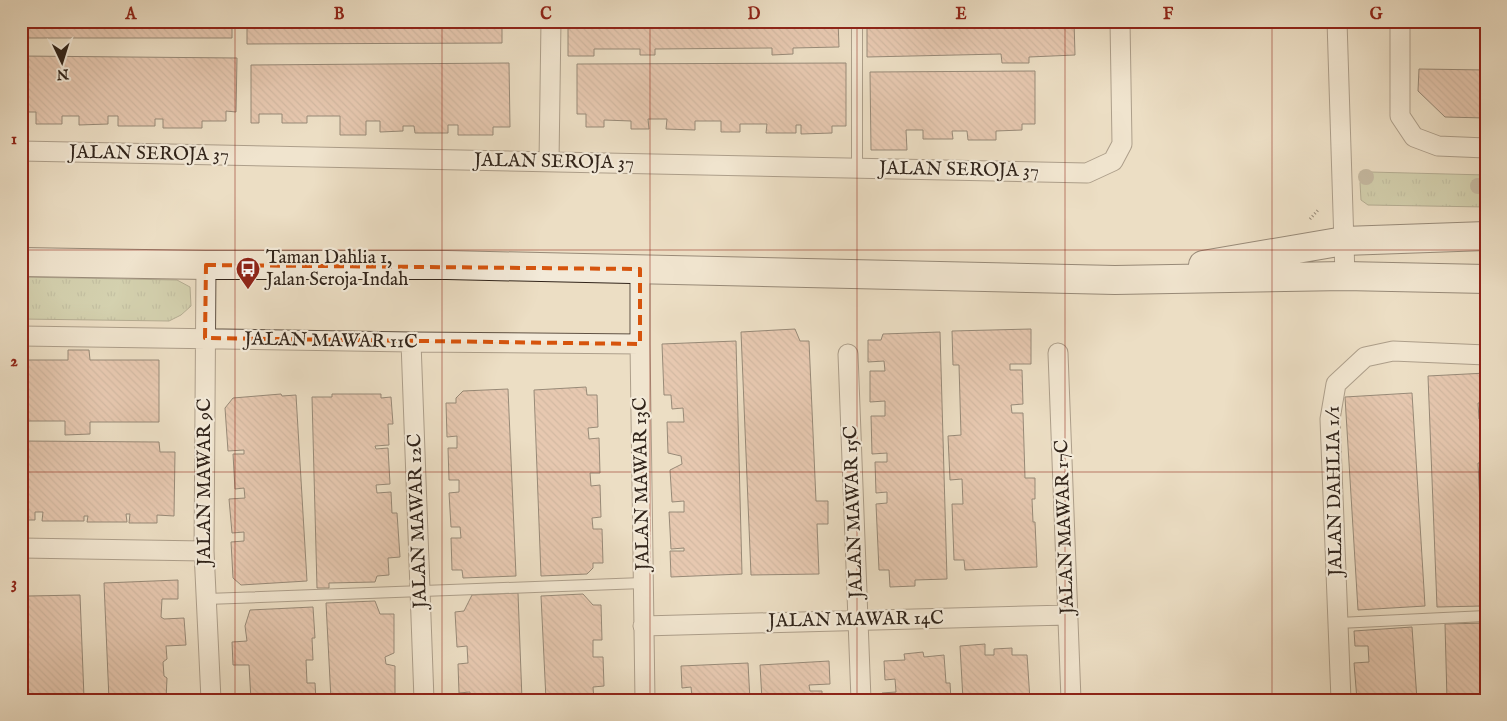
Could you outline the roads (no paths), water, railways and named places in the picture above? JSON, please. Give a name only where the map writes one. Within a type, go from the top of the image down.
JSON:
[{"type":"street","points":[[549,162],[551,21]]},
{"type":"street","name":"JALAN SEROJA 37","points":[[21,151],[1087,173],[1113,161],[1122,144],[1120,21]]},
{"type":"street","points":[[1337,21],[1345,276]]},
{"type":"street","points":[[1400,21],[1400,116],[1404,123],[1414,137],[1438,146],[1486,148]]},
{"type":"street","points":[[1115,280],[1344,241],[1486,236]]},
{"type":"street","points":[[21,262],[206,265],[447,265],[1115,280],[1345,276],[1486,280]]},
{"type":"street","name":"JALAN MAWAR 9C","points":[[206,265],[204,551],[211,700]]},
{"type":"street","name":"JALAN MAWAR 13C","points":[[640,269],[645,700]]},
{"type":"street","name":"JALAN MAWAR 11C","points":[[21,336],[640,344]]},
{"type":"street","name":"JALAN MAWAR 12C","points":[[411,342],[424,700]]},
{"type":"street","name":"JALAN DAHLIA 1/1","points":[[1341,700],[1330,419],[1336,384],[1365,357],[1393,351],[1486,355]]},
{"type":"street","name":"JALAN MAWAR 17C","points":[[1058,353],[1072,700]]},
{"type":"street","name":"JALAN MAWAR 15C","points":[[848,354],[861,700]]},
{"type":"street","points":[[21,548],[204,551]]},
{"type":"street","name":"JALAN MAWAR 14C","points":[[643,626],[1068,615]]},
{"type":"lane","points":[[857,21],[857,168]]},
{"type":"lane","points":[[206,599],[643,583]]},
{"type":"lane","points":[[1338,623],[1486,616]]},
{"type":"place","name":"Taman Dahlia 1, Jalan Seroja Indah","points":[[248,290]]}]
